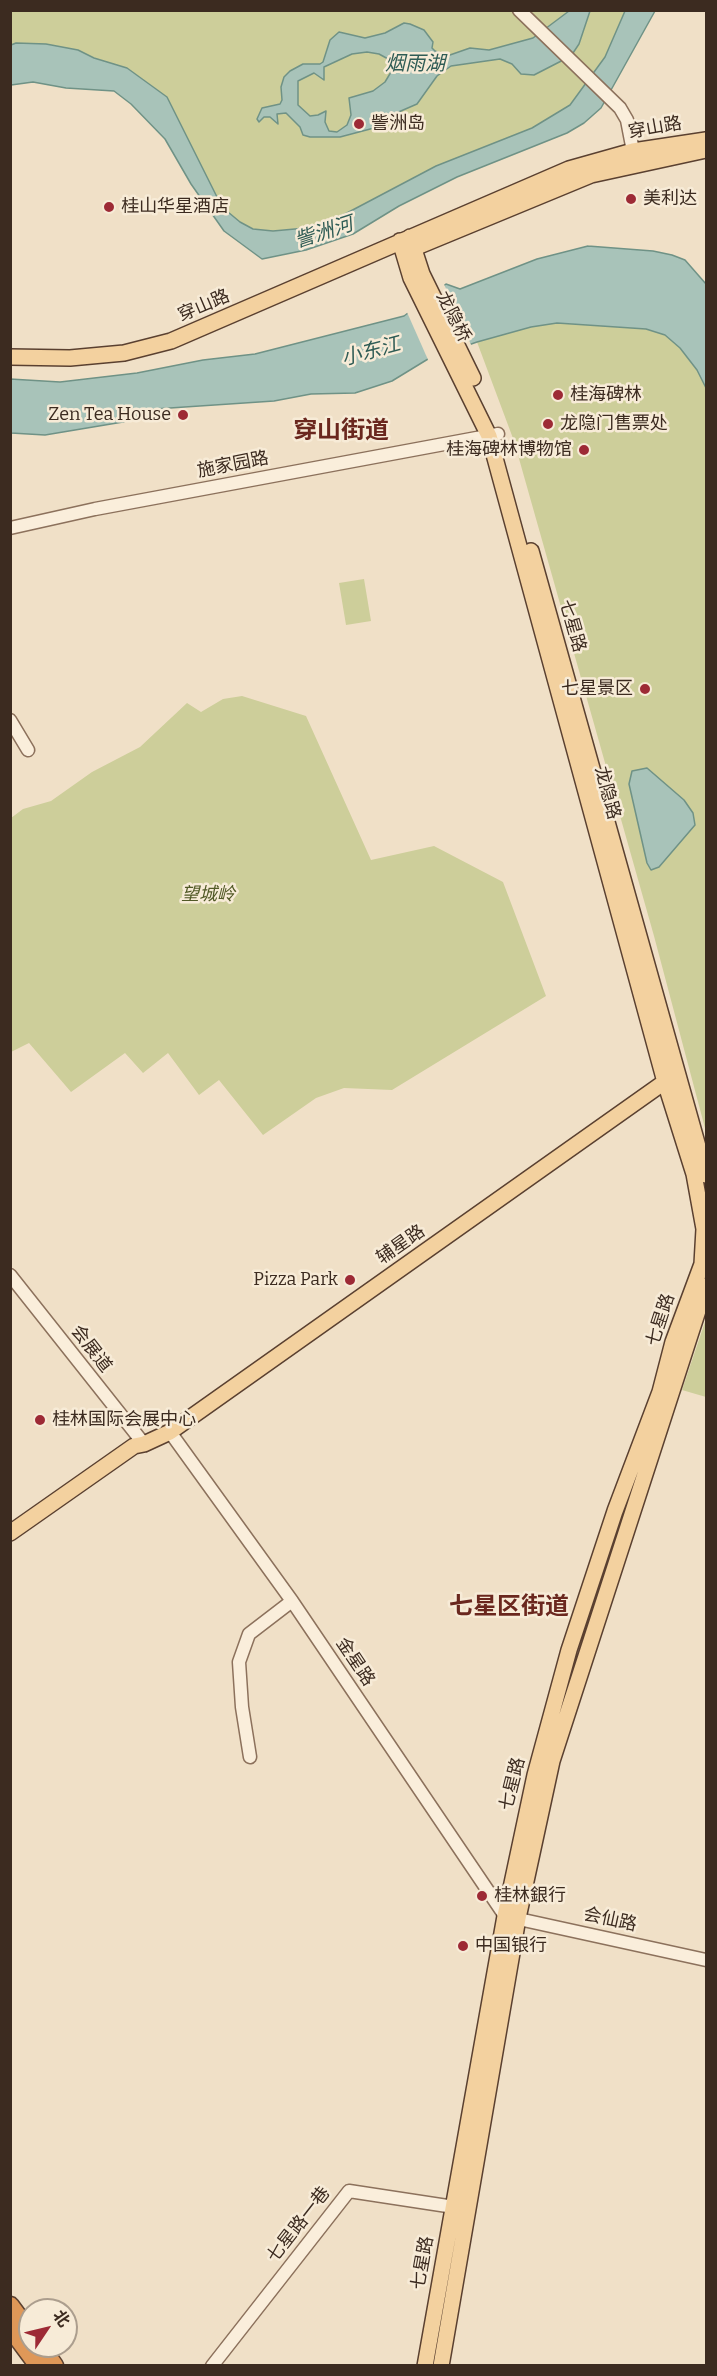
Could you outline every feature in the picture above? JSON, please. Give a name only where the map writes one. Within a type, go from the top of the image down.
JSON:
[{"type":"highway","points":[[10,2306],[18,2326]]},
{"type":"main road","name":"穿山路","points":[[407,244],[569,169],[633,151],[706,140]]},
{"type":"main road","name":"穿山路","points":[[10,357],[70,358],[124,353],[171,341],[407,244],[591,175],[706,150]]},
{"type":"main road","name":"龙隐桥","points":[[407,244],[417,276],[464,370]]},
{"type":"main road","name":"龙隐路","points":[[464,370],[494,435],[665,1082],[694,1174],[704,1229]]},
{"type":"main road","name":"七星路","points":[[494,435],[706,1174]]},
{"type":"main road","name":"辅星路","points":[[10,1533],[134,1446],[170,1432],[678,1073]]},
{"type":"main road","name":"七星路","points":[[441,2366],[535,1775],[569,1650],[615,1511],[660,1392],[673,1342],[702,1264],[704,1229]]},
{"type":"main road","name":"七星路","points":[[425,2366],[511,1917],[552,1761],[706,1286]]},
{"type":"main road","name":"辅星路","points":[[10,1544],[138,1454],[144,1444]]},
{"type":"street","points":[[519,10],[620,108],[627,120],[633,151]]},
{"type":"street","name":"施家园路","points":[[10,528],[95,509],[494,435]]},
{"type":"street","points":[[10,720],[28,750]]},
{"type":"street","name":"会展道","points":[[10,1275],[144,1444]]},
{"type":"street","name":"金星路","points":[[170,1432],[292,1601],[511,1917]]},
{"type":"street","points":[[250,1757],[238,1662],[249,1634],[292,1601]]},
{"type":"street","name":"会仙路","points":[[511,1917],[706,1960]]},
{"type":"street","name":"七星路一巷","points":[[212,2366],[349,2191],[454,2207]]},
{"type":"green space","name":"訾洲岛","points":[[11,11],[625,11],[605,57],[570,105],[532,128],[436,166],[345,215],[306,228],[273,231],[253,229],[240,223],[222,207],[167,97],[127,68],[94,58],[78,50],[46,44],[11,45]]},
{"type":"green space","name":"七星景区","points":[[557,323],[646,329],[665,335],[679,347],[700,374],[706,388],[706,1132],[654,936],[514,441],[477,342],[531,327]]},
{"type":"green space","points":[[364,579],[371,621],[346,625],[339,583]]},
{"type":"green space","name":"望城岭","points":[[242,696],[306,716],[371,860],[434,846],[503,882],[546,996],[392,1090],[344,1088],[316,1098],[263,1135],[219,1080],[199,1095],[168,1053],[143,1073],[125,1053],[71,1092],[29,1043],[11,1052],[11,818],[23,809],[51,801],[92,772],[140,747],[187,703],[201,712],[223,699]]},
{"type":"green space","points":[[706,1319],[706,1397],[682,1390]]},
{"type":"water","name":"烟雨湖","points":[[569,11],[590,11],[579,44],[571,56],[534,75],[521,74],[512,64],[500,59],[451,66],[437,76],[417,104],[387,117],[374,128],[340,137],[310,137],[303,135],[300,127],[286,113],[277,114],[278,124],[270,117],[264,117],[259,122],[257,119],[262,108],[280,104],[284,77],[303,64],[323,62],[330,40],[339,32],[365,38],[385,33],[404,23],[410,24],[424,30],[433,42],[432,48],[447,56],[470,48],[489,50],[533,38]],"holes":[[[367,52],[379,54],[390,60],[391,72],[385,82],[373,91],[349,98],[351,115],[347,125],[337,132],[329,131],[325,122],[326,111],[310,116],[298,105],[298,81],[314,73],[324,80],[324,67],[352,54]]]},
{"type":"water","name":"訾洲河","points":[[625,11],[655,11],[601,108],[584,123],[567,133],[457,177],[399,206],[353,234],[306,250],[262,259],[224,231],[191,184],[165,139],[131,104],[114,91],[66,88],[33,82],[11,85],[11,45],[16,43],[46,44],[78,50],[94,58],[127,68],[167,97],[222,207],[240,222],[253,229],[273,231],[306,228],[345,214],[436,166],[532,128],[570,105],[605,57]]},
{"type":"water","name":"小东江","points":[[588,246],[653,251],[672,255],[685,260],[706,284],[706,388],[697,370],[680,348],[665,335],[646,329],[557,323],[531,327],[477,342],[428,359],[392,381],[355,393],[311,394],[274,401],[155,409],[123,422],[45,435],[11,433],[10,379],[60,382],[137,373],[203,360],[255,354],[404,316],[446,284],[460,289],[537,259]]},
{"type":"water","points":[[647,768],[684,800],[693,813],[695,825],[659,867],[651,870],[647,863],[629,784],[632,771]]},
{"type":"pier","points":[[443,282],[472,347],[429,362],[406,310]]},
{"type":"place","name":"訾洲岛","points":[[359,124]]},
{"type":"place","name":"美利达","points":[[631,199]]},
{"type":"place","name":"桂山华星酒店","points":[[109,207]]},
{"type":"place","name":"桂海碑林","points":[[558,395]]},
{"type":"place","name":"Zen Tea House","points":[[183,415]]},
{"type":"place","name":"龙隐门售票处","points":[[548,424]]},
{"type":"place","name":"桂海碑林博物馆","points":[[584,450]]},
{"type":"place","name":"七星景区","points":[[645,689]]},
{"type":"place","name":"Pizza Park","points":[[350,1280]]},
{"type":"place","name":"桂林国际会展中心","points":[[40,1420]]},
{"type":"place","name":"桂林銀行","points":[[482,1896]]},
{"type":"place","name":"中国银行","points":[[463,1946]]},
{"type":"district","name":"穿山街道","points":[[341,431]]},
{"type":"district","name":"七星区街道","points":[[509,1607]]}]
